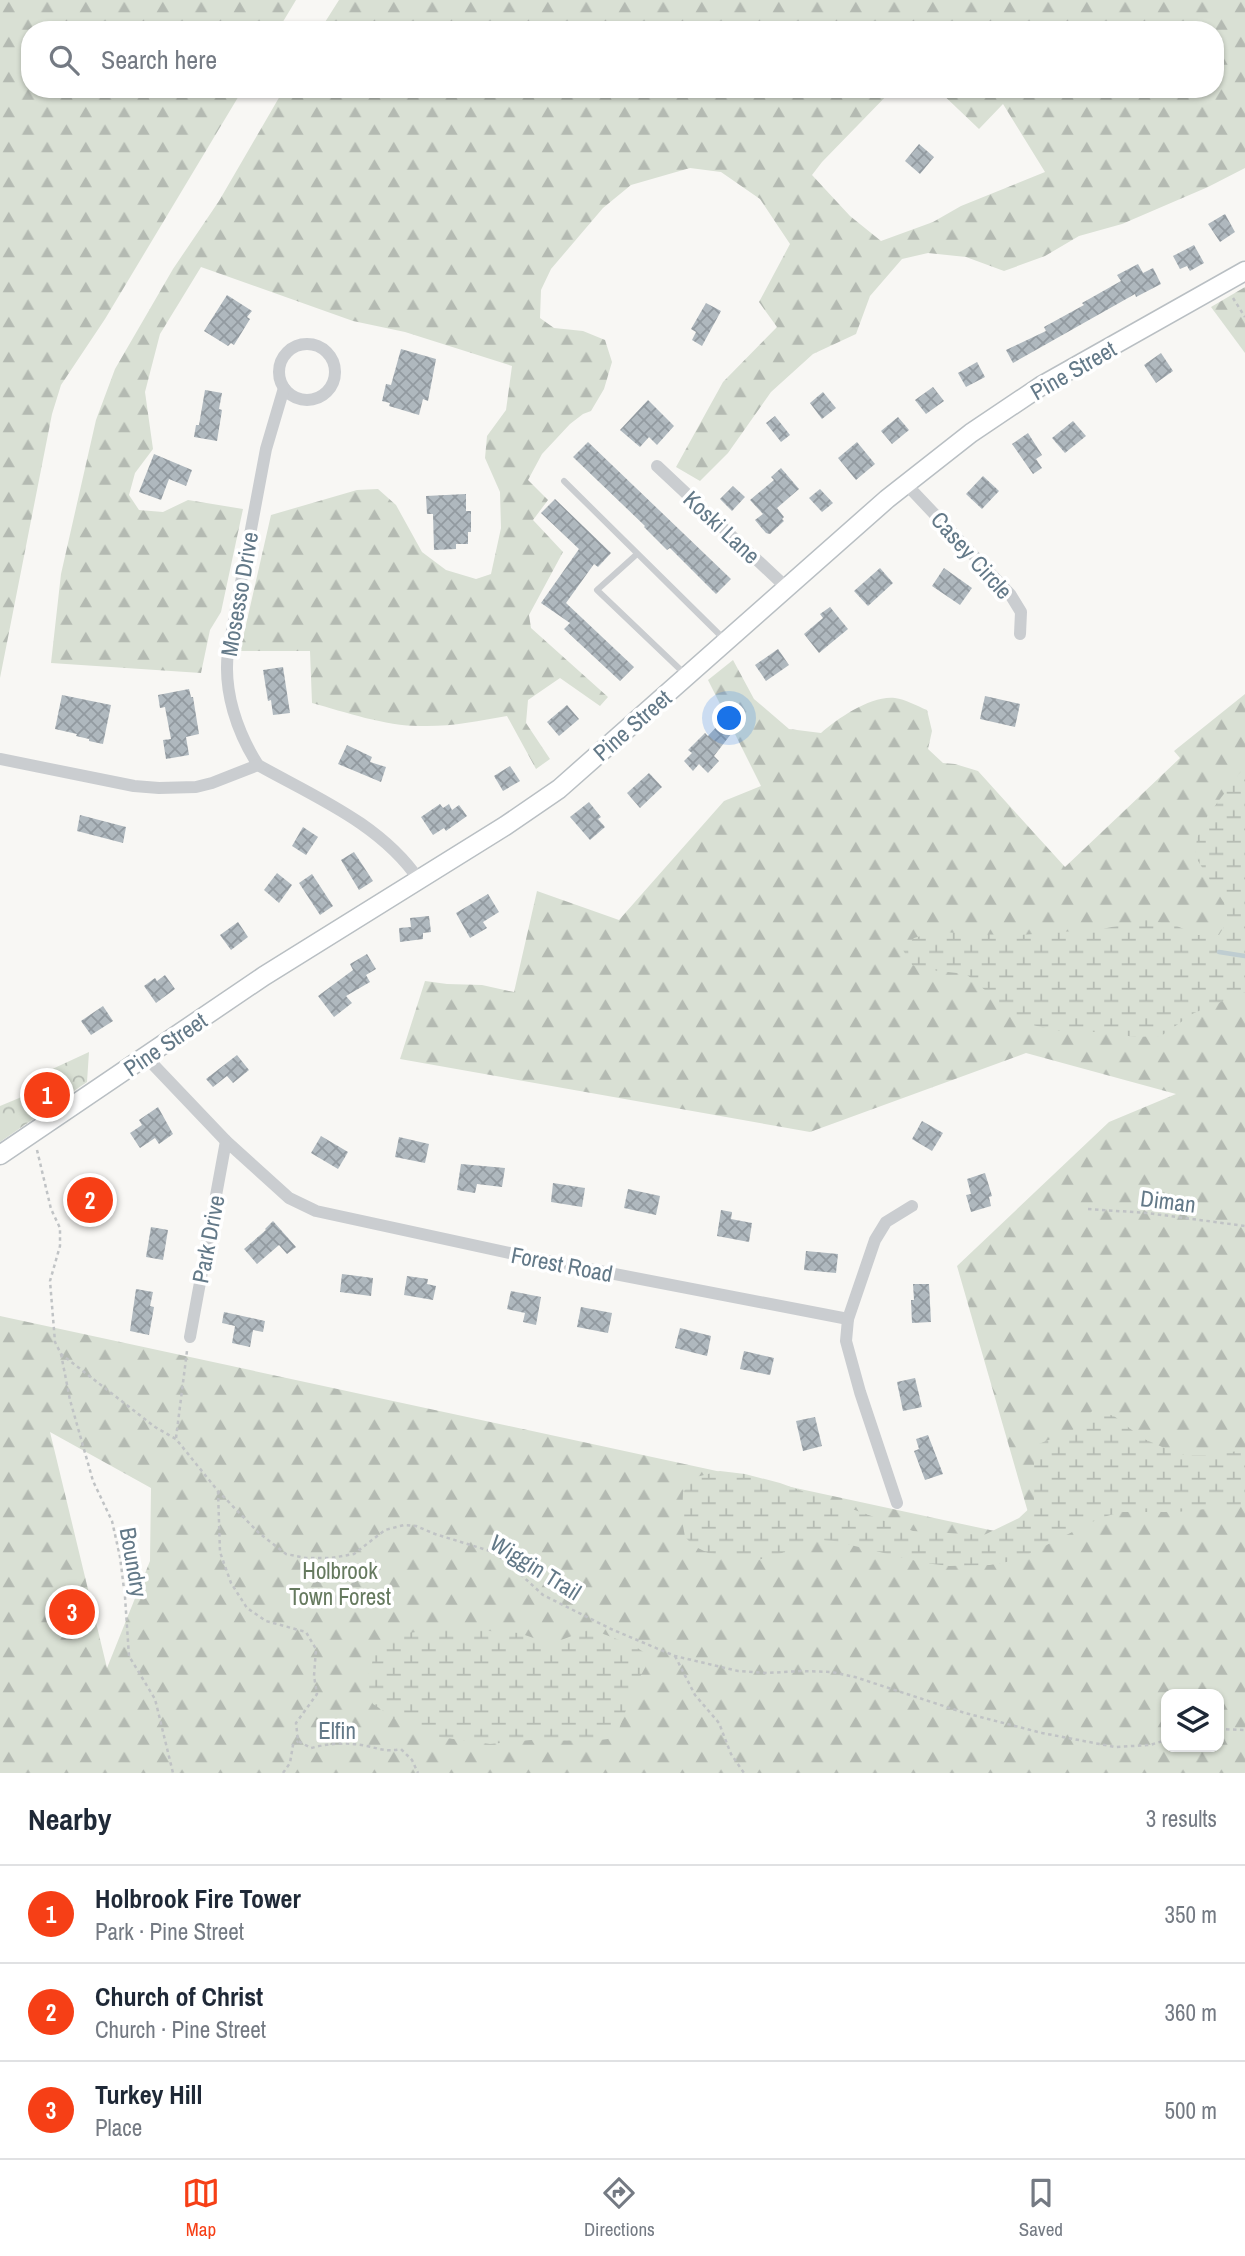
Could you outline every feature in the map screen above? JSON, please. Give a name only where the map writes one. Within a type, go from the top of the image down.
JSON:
[{"type":"main road","name":"Pine Street","points":[[0,1154],[264,976],[506,826],[559,789],[906,484],[971,433],[1041,386],[1245,271]]},
{"type":"street","name":"Mosesso Drive","points":[[258,765],[249,751],[231,704],[226,669],[266,449],[284,388],[279,380],[280,362],[292,348],[310,344],[319,347],[332,360],[334,369],[331,387],[317,399],[298,399],[284,388]]},
{"type":"street","name":"Koski Lane","points":[[657,466],[788,588]]},
{"type":"street","name":"Casey Circle","points":[[906,484],[1010,594],[1021,612],[1020,634]]},
{"type":"street","points":[[0,759],[123,784],[159,788],[196,787],[258,765],[375,833],[398,852],[419,880]]},
{"type":"street","name":"Forest Road","points":[[146,1057],[226,1141],[289,1198],[316,1211],[542,1261],[848,1318]]},
{"type":"street","name":"Park Drive","points":[[190,1337],[226,1141]]},
{"type":"street","points":[[897,1503],[860,1392],[846,1340],[848,1318],[875,1240],[886,1222],[912,1206]]},
{"type":"lane","points":[[564,481],[726,642]]},
{"type":"lane","points":[[637,554],[597,590],[688,676]]},
{"type":"path","points":[[1223,283],[1245,317]]},
{"type":"path","points":[[31,1133],[42,1163],[51,1209],[60,1228],[60,1246],[50,1281],[55,1342],[61,1354]]},
{"type":"path","name":"Diman","points":[[1088,1209],[1147,1213],[1245,1226]]},
{"type":"path","points":[[176,1439],[190,1337]]},
{"type":"path","name":"Wiggin Trail","points":[[61,1354],[155,1427],[176,1439],[218,1492],[275,1547],[286,1554],[306,1559],[354,1554],[385,1530],[404,1525],[416,1526],[490,1551],[506,1561],[544,1595],[611,1629],[676,1656],[738,1671],[832,1672],[965,1713],[1042,1733],[1115,1747],[1150,1745],[1161,1742]]},
{"type":"path","name":"Boundry","points":[[61,1354],[70,1400],[93,1481],[112,1521],[120,1557],[128,1656],[155,1699],[173,1773]]},
{"type":"path","name":"Elfin","points":[[218,1492],[220,1552],[231,1583],[247,1608],[267,1621],[306,1632],[316,1649],[314,1675],[317,1695],[296,1723],[298,1741],[311,1748],[331,1743],[367,1746],[388,1752],[401,1749],[412,1760],[418,1773]]},
{"type":"path","points":[[676,1656],[695,1695],[719,1723],[731,1754],[744,1773]]},
{"type":"path","points":[[1224,1729],[1245,1730]]},
{"type":"path","points":[[283,1773],[290,1762],[293,1745],[298,1741]]},
{"type":"green space","points":[[0,0],[296,0],[283,21],[21,21],[21,98],[238,98],[105,319],[61,385],[52,414],[0,678]]},
{"type":"green space","points":[[339,0],[1245,0],[1245,168],[1122,224],[1079,236],[1045,256],[1004,271],[966,257],[928,253],[902,259],[870,296],[856,334],[813,354],[771,392],[728,453],[700,481],[676,467],[723,382],[777,327],[759,302],[790,244],[760,199],[721,172],[690,168],[631,185],[603,208],[551,269],[541,290],[540,318],[554,328],[583,331],[605,340],[612,362],[604,389],[591,411],[570,424],[542,454],[528,480],[548,500],[533,520],[563,552],[529,615],[531,628],[608,697],[600,706],[560,678],[528,700],[526,723],[550,759],[536,769],[507,716],[431,726],[393,724],[365,718],[312,703],[310,651],[240,651],[271,515],[357,490],[378,489],[396,505],[422,552],[446,570],[476,579],[491,574],[501,528],[500,492],[485,458],[487,436],[506,410],[512,366],[405,332],[353,321],[201,267],[160,334],[145,392],[153,449],[135,473],[129,495],[139,510],[163,512],[188,500],[243,509],[221,612],[210,630],[201,673],[51,663],[61,574],[96,420],[115,369],[173,269],[219,201],[279,98],[884,98],[812,175],[850,216],[881,241],[933,222],[961,206],[1045,172],[1003,104],[979,129],[946,98],[1224,98],[1224,21],[326,21]]},
{"type":"green space","points":[[1245,287],[1245,353],[1211,307]]},
{"type":"green space","name":"Holbrook Town Forest","points":[[733,660],[754,699],[789,729],[821,733],[856,709],[886,698],[903,700],[927,710],[932,731],[928,749],[943,763],[978,771],[1065,867],[1180,758],[1174,751],[1245,694],[1245,1773],[0,1773],[0,1316],[1036,1540],[957,1266],[1109,1122],[1176,1094],[1026,1053],[810,1132],[400,1059],[425,981],[482,985],[514,992],[537,891],[619,920],[724,801],[761,786],[708,680]],"holes":[[[50,1432],[151,1488],[150,1561],[107,1668]]]},
{"type":"green space","points":[[1245,766],[1245,992],[1194,1013],[1161,1036],[1135,1037],[1101,1032],[1059,1031],[1028,1024],[1005,1014],[986,991],[966,974],[912,965],[903,950],[914,938],[939,931],[1020,935],[1102,929],[1146,920],[1177,926],[1197,935],[1219,935],[1228,920],[1224,903],[1195,856],[1197,838],[1208,815]]},
{"type":"green space","points":[[89,1052],[87,1082],[0,1142],[0,1106],[36,1091],[35,1077]]},
{"type":"green space","points":[[1093,1410],[1114,1416],[1142,1438],[1180,1455],[1210,1455],[1245,1450],[1245,1505],[1177,1512],[1121,1512],[1100,1518],[1017,1560],[990,1565],[949,1566],[925,1563],[834,1541],[808,1539],[782,1553],[758,1560],[708,1553],[694,1546],[685,1537],[682,1520],[683,1492],[696,1477],[720,1471],[780,1483],[913,1531],[984,1535],[1019,1518],[1034,1504],[1034,1446],[1077,1428]]},
{"type":"green space","points":[[447,1628],[519,1633],[548,1643],[590,1629],[633,1645],[645,1653],[646,1666],[634,1688],[619,1729],[608,1739],[531,1740],[490,1744],[439,1737],[397,1720],[373,1704],[366,1690],[366,1679],[374,1648],[393,1635]]},
{"type":"building","points":[[919,144],[934,157],[920,174],[905,161]]},
{"type":"building","points":[[1225,214],[1235,232],[1220,242],[1208,224]]},
{"type":"building","points":[[1194,245],[1204,263],[1190,271],[1187,266],[1180,269],[1173,256]]},
{"type":"building","points":[[1138,264],[1143,273],[1153,268],[1161,284],[1136,297],[1135,294],[1013,363],[1006,350],[1046,331],[1044,327],[1121,281],[1117,275]]},
{"type":"building","points":[[227,295],[252,311],[234,345],[231,343],[228,346],[204,331]]},
{"type":"building","points":[[706,303],[721,311],[702,346],[692,340],[696,332],[691,329]]},
{"type":"building","points":[[401,349],[436,359],[428,401],[423,399],[419,415],[389,406],[390,403],[382,401],[386,384],[391,385]]},
{"type":"building","points":[[1161,353],[1173,371],[1156,383],[1144,365]]},
{"type":"building","points":[[977,362],[985,377],[966,387],[958,373]]},
{"type":"building","points":[[933,387],[944,401],[926,414],[915,400]]},
{"type":"building","points":[[205,390],[222,393],[217,441],[194,437],[196,425],[199,425]]},
{"type":"building","points":[[823,392],[836,408],[822,419],[810,403]]},
{"type":"building","points":[[648,400],[674,426],[657,445],[649,437],[640,447],[620,430]]},
{"type":"building","points":[[775,416],[790,435],[781,442],[766,423]]},
{"type":"building","points":[[898,417],[909,430],[892,444],[881,431]]},
{"type":"building","points":[[1073,421],[1086,436],[1065,453],[1052,438]]},
{"type":"building","points":[[1028,433],[1042,455],[1036,459],[1042,468],[1033,474],[1012,444]]},
{"type":"building","points":[[588,442],[731,579],[716,594],[670,548],[667,550],[573,457]]},
{"type":"building","points":[[857,442],[875,464],[856,480],[838,458]]},
{"type":"building","points":[[154,454],[192,470],[186,486],[169,479],[161,500],[139,492]]},
{"type":"building","points":[[781,468],[799,489],[777,508],[784,521],[770,534],[755,520],[763,514],[750,500],[774,480],[771,477]]},
{"type":"building","points":[[983,476],[999,491],[982,509],[966,494]]},
{"type":"building","points":[[733,486],[745,497],[732,511],[720,499]]},
{"type":"building","points":[[820,489],[833,503],[822,512],[809,498]]},
{"type":"building","points":[[466,494],[466,511],[471,511],[468,544],[456,544],[456,549],[434,550],[433,514],[427,514],[426,496]]},
{"type":"building","points":[[555,499],[611,553],[598,567],[594,564],[566,603],[634,667],[620,681],[564,629],[570,623],[541,603],[579,549],[541,513]]},
{"type":"building","points":[[880,568],[893,583],[868,606],[854,591]]},
{"type":"building","points":[[944,568],[972,588],[960,605],[932,586]]},
{"type":"building","points":[[830,607],[848,629],[819,653],[804,634],[823,618],[820,614]]},
{"type":"building","points":[[778,649],[789,665],[766,681],[755,665]]},
{"type":"building","points":[[283,667],[290,713],[273,715],[263,670]]},
{"type":"building","points":[[189,689],[193,697],[199,734],[186,737],[189,755],[166,759],[163,740],[171,739],[165,707],[160,708],[158,695]]},
{"type":"building","points":[[62,695],[111,705],[103,744],[55,729]]},
{"type":"building","points":[[985,696],[1020,704],[1015,727],[980,719]]},
{"type":"building","points":[[567,705],[579,719],[559,736],[547,722]]},
{"type":"building","points":[[720,723],[731,734],[714,756],[719,761],[708,773],[699,764],[693,771],[684,761],[692,753],[688,750],[705,733],[708,736]]},
{"type":"building","points":[[347,745],[372,757],[370,762],[386,767],[381,782],[338,764]]},
{"type":"building","points":[[510,766],[520,781],[503,791],[494,776]]},
{"type":"building","points":[[649,773],[662,787],[640,808],[627,793]]},
{"type":"building","points":[[589,802],[605,827],[590,840],[570,817]]},
{"type":"building","points":[[440,804],[443,808],[449,804],[452,810],[459,805],[467,816],[446,831],[444,828],[433,835],[421,817]]},
{"type":"building","points":[[80,815],[126,827],[123,843],[77,831]]},
{"type":"building","points":[[303,827],[318,837],[306,855],[292,846]]},
{"type":"building","points":[[354,852],[373,881],[359,890],[341,860]]},
{"type":"building","points":[[277,873],[292,885],[279,903],[264,890]]},
{"type":"building","points":[[312,874],[333,906],[320,915],[299,883]]},
{"type":"building","points":[[488,894],[499,912],[483,922],[487,928],[470,938],[456,913]]},
{"type":"building","points":[[429,916],[431,932],[423,933],[423,939],[400,942],[399,928],[411,927],[410,918]]},
{"type":"building","points":[[238,922],[248,937],[231,950],[220,935]]},
{"type":"building","points":[[367,954],[376,969],[366,975],[370,982],[346,996],[352,1003],[334,1017],[318,996],[353,970],[350,964]]},
{"type":"building","points":[[165,975],[175,989],[156,1003],[144,986]]},
{"type":"building","points":[[103,1006],[113,1021],[91,1035],[81,1021]]},
{"type":"building","points":[[237,1055],[249,1070],[233,1083],[227,1076],[213,1087],[206,1079]]},
{"type":"building","points":[[158,1107],[173,1134],[159,1144],[155,1138],[140,1148],[130,1133],[142,1125],[139,1120]]},
{"type":"building","points":[[922,1121],[943,1133],[932,1151],[912,1139]]},
{"type":"building","points":[[321,1136],[348,1152],[338,1169],[311,1153]]},
{"type":"building","points":[[399,1137],[429,1144],[425,1163],[395,1157]]},
{"type":"building","points":[[461,1164],[505,1168],[502,1187],[477,1184],[475,1193],[457,1190]]},
{"type":"building","points":[[985,1173],[992,1196],[989,1197],[991,1206],[971,1212],[966,1195],[971,1194],[967,1179]]},
{"type":"building","points":[[553,1183],[585,1188],[582,1207],[551,1202]]},
{"type":"building","points":[[628,1189],[660,1196],[656,1215],[624,1208]]},
{"type":"building","points":[[721,1210],[732,1212],[731,1219],[752,1223],[749,1242],[717,1236]]},
{"type":"building","points":[[273,1221],[296,1247],[287,1254],[279,1245],[257,1264],[244,1249]]},
{"type":"building","points":[[151,1227],[168,1230],[163,1260],[146,1257]]},
{"type":"building","points":[[806,1251],[838,1254],[836,1273],[804,1270]]},
{"type":"building","points":[[342,1274],[373,1278],[371,1296],[340,1292]]},
{"type":"building","points":[[407,1276],[428,1279],[427,1284],[436,1286],[433,1300],[404,1295]]},
{"type":"building","points":[[913,1284],[929,1284],[931,1322],[912,1323]]},
{"type":"building","points":[[136,1289],[153,1292],[150,1306],[154,1307],[149,1335],[130,1331]]},
{"type":"building","points":[[511,1291],[541,1297],[536,1325],[523,1322],[525,1313],[507,1309]]},
{"type":"building","points":[[581,1307],[612,1313],[608,1333],[577,1327]]},
{"type":"building","points":[[224,1312],[265,1321],[263,1332],[253,1330],[250,1347],[232,1343],[235,1326],[222,1323]]},
{"type":"building","points":[[680,1328],[711,1336],[707,1356],[675,1348]]},
{"type":"building","points":[[744,1351],[774,1358],[770,1375],[740,1369]]},
{"type":"building","points":[[915,1378],[922,1407],[903,1411],[897,1382]]},
{"type":"building","points":[[815,1417],[822,1446],[803,1451],[796,1421]]},
{"type":"building","points":[[928,1435],[943,1474],[925,1480],[914,1451],[919,1449],[916,1439]]},
{"type":"waterway","points":[[1219,952],[1245,956]]},
{"type":"place","name":"Holbrook Fire Tower","points":[[47,1095]]},
{"type":"place","name":"Church of Christ","points":[[90,1200]]},
{"type":"place","name":"Turkey Hill","points":[[72,1612]]}]
